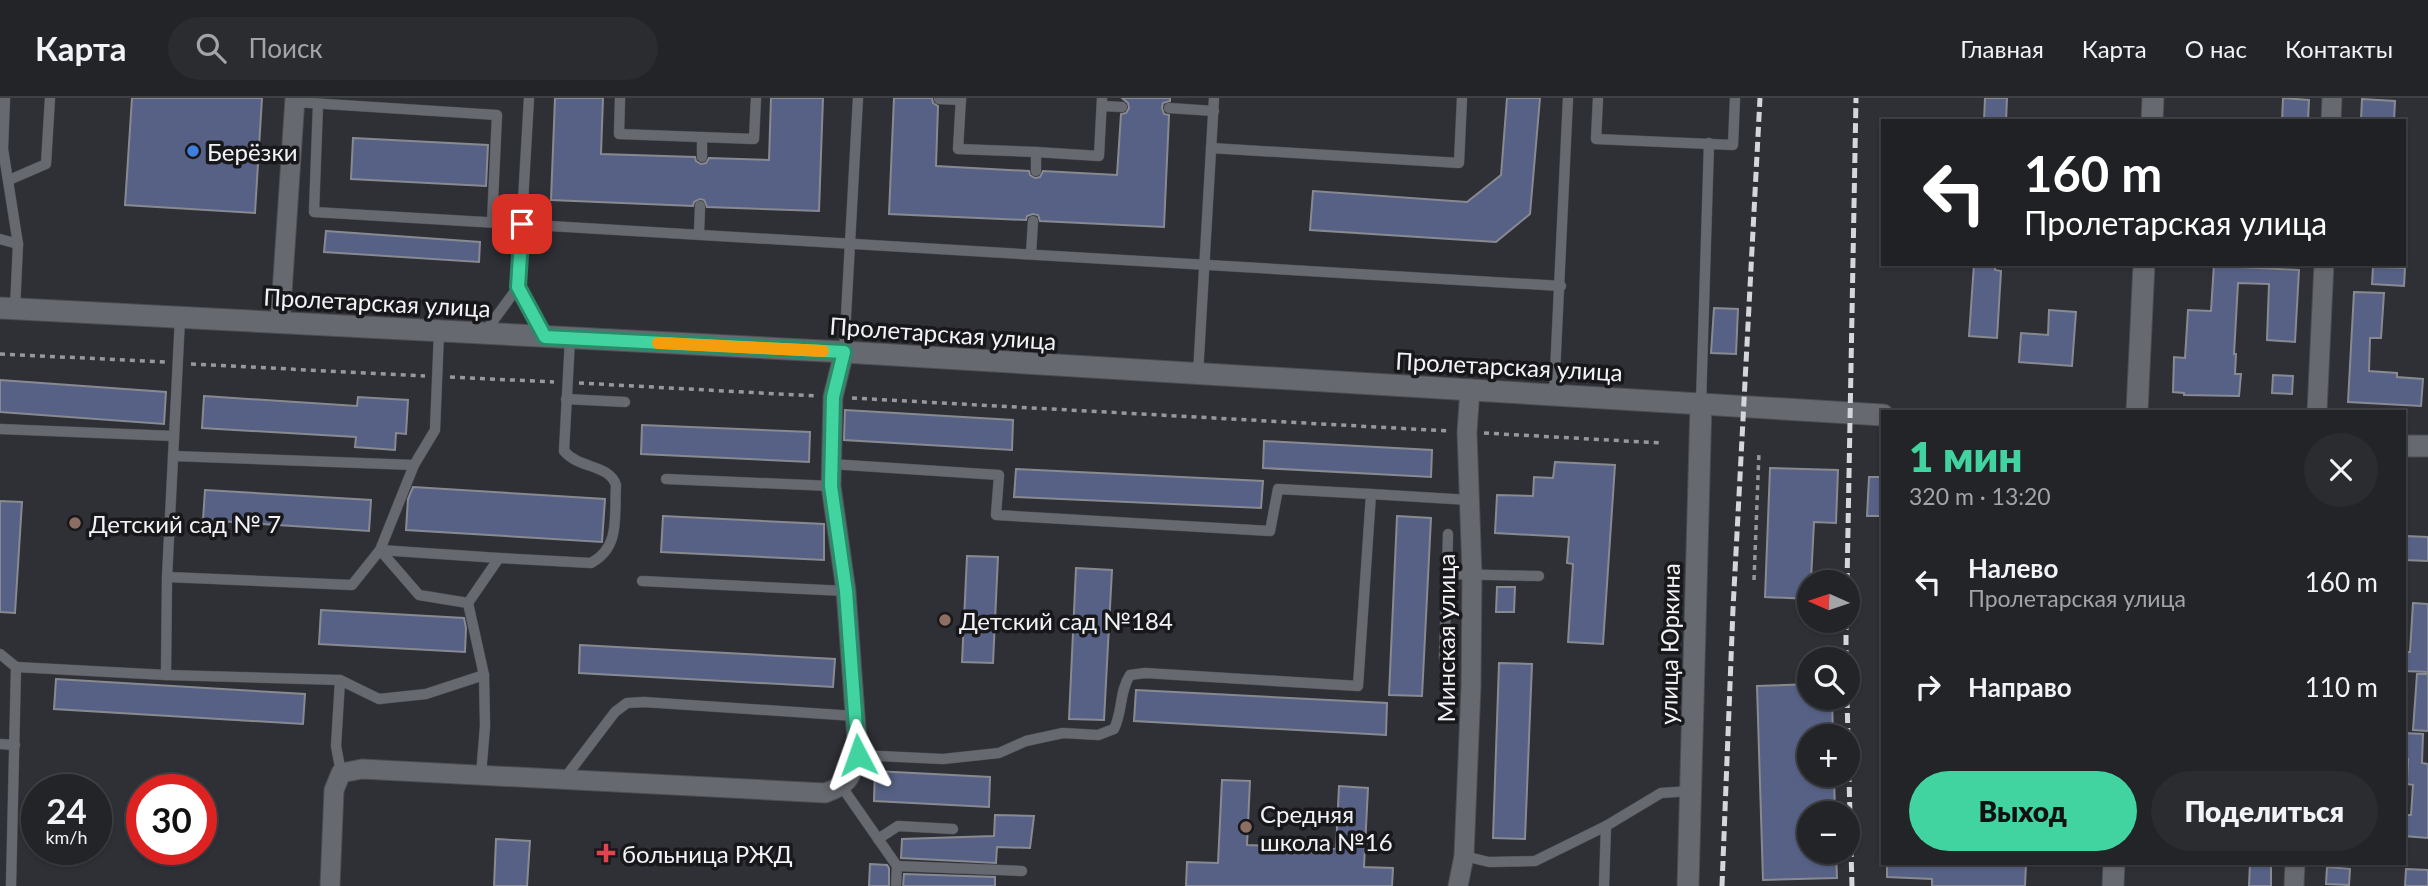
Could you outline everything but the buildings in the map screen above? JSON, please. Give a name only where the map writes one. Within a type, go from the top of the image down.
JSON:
[{"type":"main road","points":[[2152,119],[2153,98]]},
{"type":"main road","points":[[2137,410],[2144,266]]},
{"type":"main road","name":"Пролетарская улица","points":[[7,308],[844,352],[1881,415]]},
{"type":"main road","name":"улица Юркина","points":[[1688,886],[1701,403]]},
{"type":"main road","points":[[2406,446],[2428,446]]},
{"type":"main road","points":[[2113,886],[2115,865]]},
{"type":"street","points":[[2330,119],[2332,98]]},
{"type":"street","points":[[280,323],[295,100]]},
{"type":"street","points":[[2316,410],[2324,266]]},
{"type":"street","points":[[330,886],[334,789],[341,773],[362,769],[825,793],[842,787],[853,773],[858,755],[846,591],[831,486],[833,397],[844,352]]},
{"type":"street","name":"Минская улица","points":[[1458,886],[1464,856],[1471,686],[1472,574],[1467,432],[1469,389]]},
{"type":"street","points":[[2294,886],[2295,865]]},
{"type":"lane","points":[[5,98],[3,149],[18,244],[7,308]]},
{"type":"lane","points":[[9,180],[47,164],[50,98]]},
{"type":"lane","points":[[529,98],[518,287],[545,337]]},
{"type":"lane","points":[[621,98],[619,134],[754,139],[756,98]]},
{"type":"lane","points":[[844,352],[858,98]]},
{"type":"lane","points":[[1198,374],[1214,98]]},
{"type":"lane","points":[[1211,148],[1459,163],[1462,98]]},
{"type":"lane","points":[[1554,394],[1568,98]]},
{"type":"lane","points":[[1598,98],[1596,139],[1733,145],[1735,98]]},
{"type":"lane","points":[[939,99],[961,99],[958,149],[1099,156],[1102,102],[1122,107]]},
{"type":"lane","points":[[295,100],[318,104],[498,114],[492,222]]},
{"type":"lane","points":[[318,104],[314,212],[1560,286]]},
{"type":"lane","points":[[1169,108],[1214,111]]},
{"type":"lane","points":[[702,137],[702,157]]},
{"type":"lane","points":[[1701,403],[1709,143]]},
{"type":"lane","points":[[1036,171],[1037,152]]},
{"type":"lane","points":[[699,233],[700,206]]},
{"type":"lane","points":[[1031,254],[1033,221]]},
{"type":"lane","points":[[0,239],[18,244]]},
{"type":"lane","points":[[483,334],[518,287]]},
{"type":"lane","points":[[166,675],[167,576],[180,318]]},
{"type":"lane","points":[[167,576],[352,585],[380,550],[414,465],[435,430],[439,332]]},
{"type":"lane","points":[[380,550],[591,563],[604,556],[613,543],[616,485],[609,473],[570,459],[564,451],[570,339]]},
{"type":"lane","points":[[566,399],[625,402]]},
{"type":"lane","points":[[0,429],[174,436]]},
{"type":"lane","points":[[173,456],[414,465]]},
{"type":"lane","points":[[831,464],[999,475],[996,515],[1270,531],[1278,489],[1469,499]]},
{"type":"lane","points":[[666,479],[831,486]]},
{"type":"lane","points":[[858,755],[943,759],[999,753],[1026,741],[1063,733],[1098,735],[1114,729],[1121,715],[1122,687],[1130,675],[1145,673],[1358,686],[1371,494]]},
{"type":"lane","points":[[1444,658],[1448,534]]},
{"type":"lane","points":[[380,550],[419,595],[468,603]]},
{"type":"lane","points":[[481,775],[485,726],[484,675],[468,603],[499,558]]},
{"type":"lane","points":[[1447,574],[1539,576]]},
{"type":"lane","points":[[642,581],[846,591]]},
{"type":"lane","points":[[0,654],[16,667],[340,680],[379,699],[426,694],[484,675]]},
{"type":"lane","points":[[11,886],[16,667]]},
{"type":"lane","points":[[340,680],[336,746],[341,773]]},
{"type":"lane","points":[[563,779],[615,712],[627,703],[855,716]]},
{"type":"lane","points":[[0,744],[15,745]]},
{"type":"lane","points":[[842,787],[897,866],[896,886]]},
{"type":"lane","points":[[1464,856],[1489,862],[1535,861],[1606,826],[1661,793],[1691,791]]},
{"type":"lane","points":[[1604,886],[1606,826]]},
{"type":"lane","points":[[878,839],[898,827],[953,829]]},
{"type":"lane","points":[[897,866],[1022,872]]},
{"type":"path","points":[[1754,580],[1759,453]]},
{"type":"railway","points":[[1722,886],[1733,609],[1760,98]]},
{"type":"railway","points":[[1847,570],[1856,98]]},
{"type":"railway","points":[[1846,634],[1846,647]]},
{"type":"railway","points":[[1847,710],[1848,724]]},
{"type":"railway","points":[[1849,787],[1852,886]]},
{"type":"slow traffic","points":[[658,343],[823,351]]},
{"type":"place","name":"Берёзки","points":[[193,151]]},
{"type":"place","name":"Детский сад № 7","points":[[75,523]]},
{"type":"place","name":"Детский сад №184","points":[[945,620]]},
{"type":"place","name":"Средняя школа №16","points":[[1246,827]]},
{"type":"place","name":"больница РЖД","points":[[606,853]]},
{"type":"route","points":[[522,224],[518,287],[545,337],[844,352],[833,397],[831,486],[846,591],[858,755]]}]
